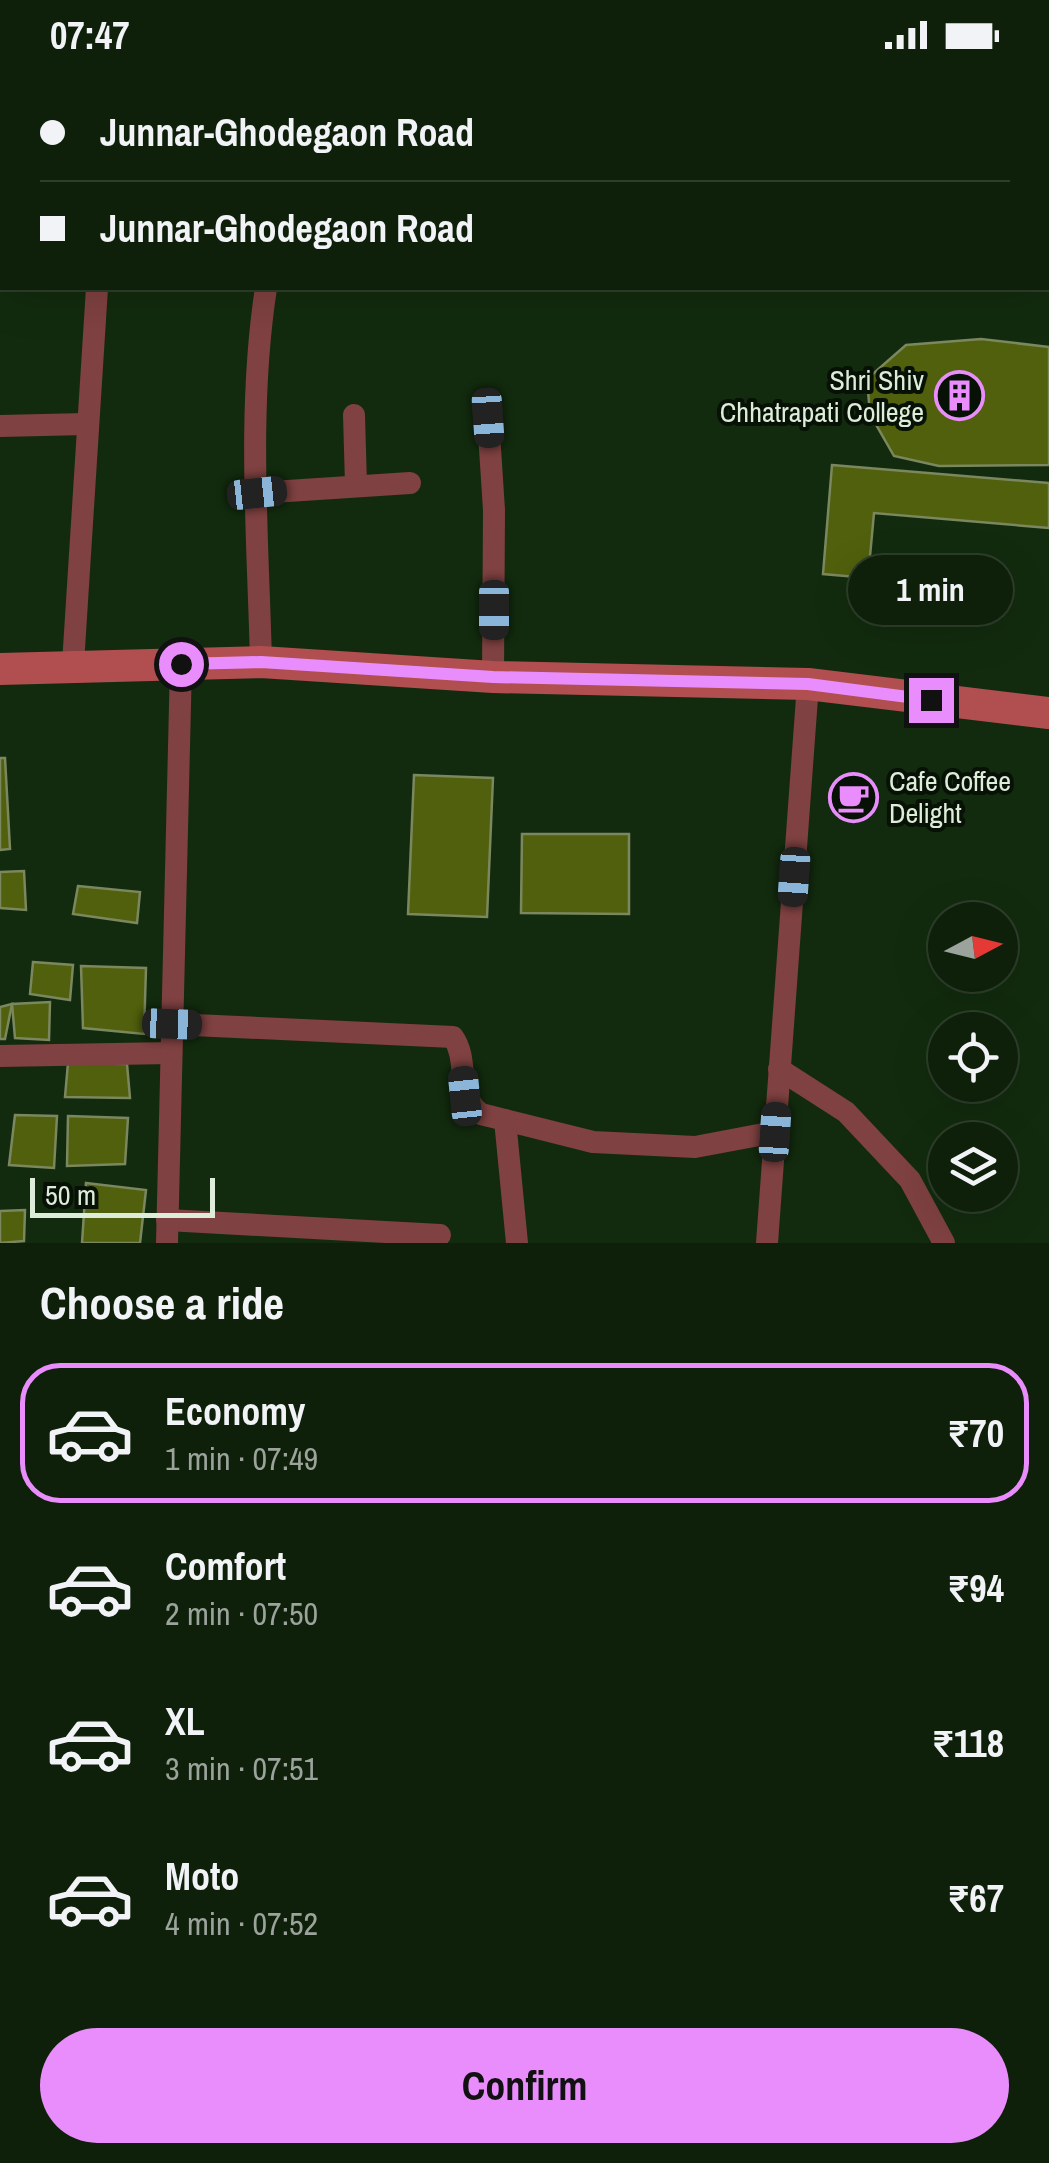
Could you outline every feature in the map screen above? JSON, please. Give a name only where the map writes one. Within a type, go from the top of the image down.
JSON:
[{"type":"main road","points":[[0,669],[73,664],[261,662],[493,677],[808,684],[1049,713]]},
{"type":"street","points":[[73,664],[97,290]]},
{"type":"street","points":[[261,662],[257,346],[266,290]]},
{"type":"street","points":[[354,415],[356,484]]},
{"type":"street","points":[[488,418],[494,510],[493,677]]},
{"type":"street","points":[[0,426],[86,424]]},
{"type":"street","points":[[257,493],[410,483]]},
{"type":"street","points":[[181,664],[167,1231],[440,1235]]},
{"type":"street","points":[[767,1243],[808,684]]},
{"type":"street","points":[[172,1024],[452,1037],[460,1048],[465,1096],[472,1108],[593,1142],[695,1147],[775,1132]]},
{"type":"street","points":[[0,1056],[171,1052]]},
{"type":"street","points":[[780,1069],[846,1112],[910,1180],[944,1243]]},
{"type":"street","points":[[505,1120],[517,1243]]},
{"type":"building","name":"Shri Shiv Chhatrapati College","points":[[981,339],[1049,347],[1049,465],[939,466],[894,456],[870,414],[867,379],[906,345]]},
{"type":"building","name":"Shri Shiv Chhatrapati College","points":[[832,465],[1049,483],[1049,528],[874,513],[868,578],[823,574]]},
{"type":"building","points":[[0,758],[5,758],[10,849],[0,850]]},
{"type":"building","points":[[414,775],[493,778],[487,917],[408,914]]},
{"type":"building","points":[[522,834],[629,834],[629,914],[521,913]]},
{"type":"building","points":[[24,871],[26,910],[0,908],[0,872]]},
{"type":"building","points":[[78,886],[140,892],[137,923],[73,914]]},
{"type":"building","points":[[33,962],[73,965],[70,1000],[30,994]]},
{"type":"building","points":[[81,966],[146,968],[144,1034],[83,1028]]},
{"type":"building","points":[[50,1002],[49,1040],[15,1038],[12,1004]]},
{"type":"building","points":[[12,1004],[5,1039],[0,1039],[0,1007]]},
{"type":"building","points":[[68,1063],[127,1064],[130,1098],[65,1097]]},
{"type":"building","points":[[15,1115],[57,1116],[54,1168],[9,1165]]},
{"type":"building","points":[[68,1116],[128,1118],[125,1164],[67,1166]]},
{"type":"building","points":[[86,1183],[146,1190],[140,1243],[82,1243]]},
{"type":"building","points":[[25,1210],[24,1241],[0,1243],[0,1211]]},
{"type":"place","name":"Shri Shiv Chhatrapati College","points":[[959,396]]},
{"type":"place","name":"Cafe Coffee Delight","points":[[854,797]]},
{"type":"route","points":[[181,664],[261,662],[493,677],[808,684],[931,700]]}]
